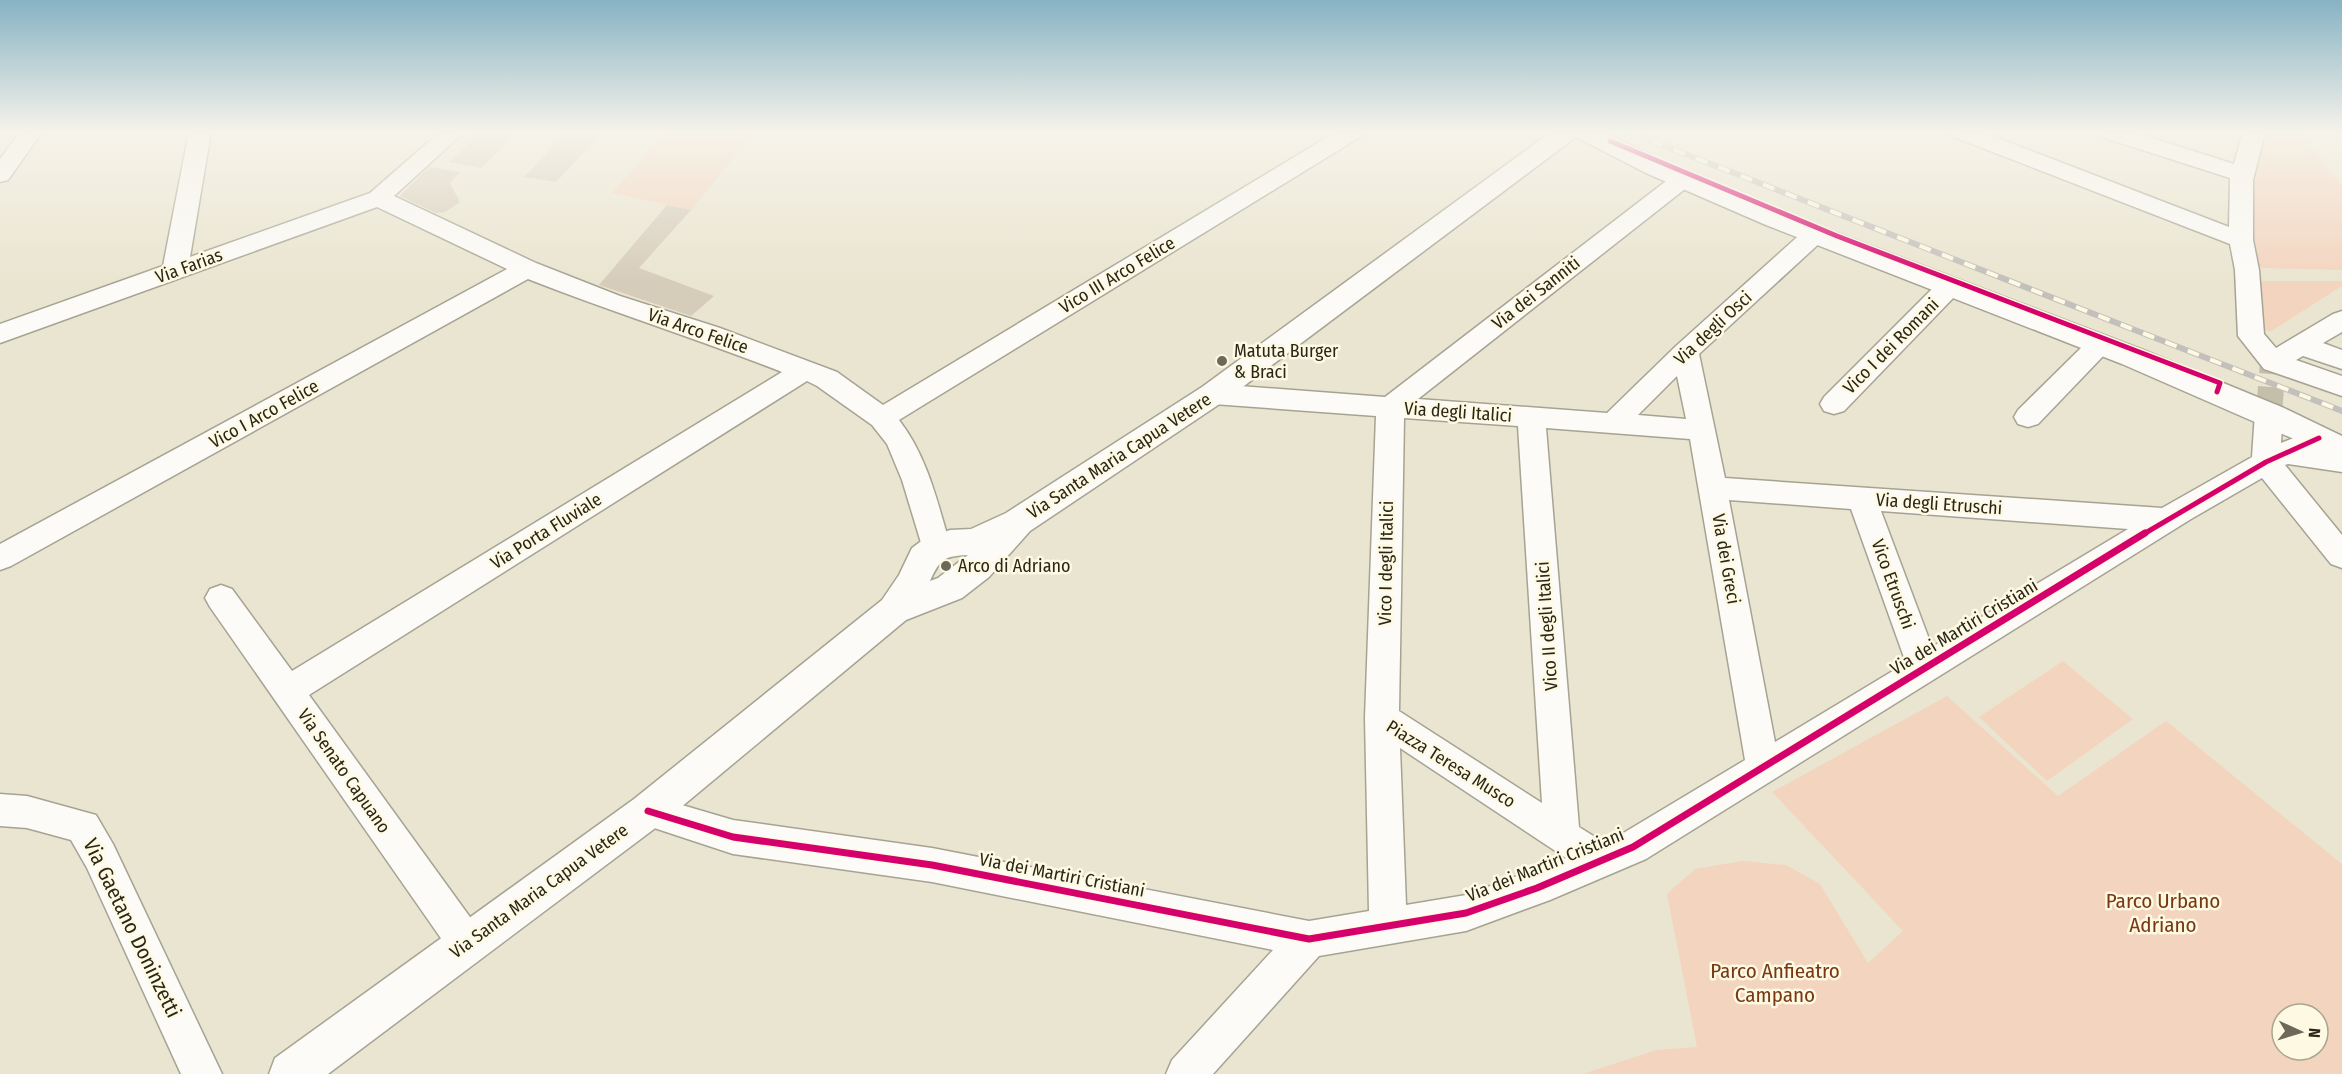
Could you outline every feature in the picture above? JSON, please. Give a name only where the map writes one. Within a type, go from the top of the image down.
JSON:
[{"type":"main road","name":"Via Santa Maria Capua Vetere","points":[[1018,522],[1213,394],[1499,182]]},
{"type":"main road","points":[[1687,182],[1814,235],[2269,413],[2330,443]]},
{"type":"main road","points":[[894,610],[913,582],[924,557],[936,548],[950,543],[975,542],[1018,522]]},
{"type":"main road","points":[[894,610],[950,588],[977,568],[1018,522]]},
{"type":"main road","name":"Via Santa Maria Capua Vetere","points":[[291,1074],[648,811],[894,610]]},
{"type":"street","points":[[175,271],[191,182]]},
{"type":"street","points":[[378,198],[396,182]]},
{"type":"street","name":"Vico III Arco Felice","points":[[882,418],[1270,182]]},
{"type":"street","name":"Via dei Sanniti","points":[[1390,407],[1679,182]]},
{"type":"street","points":[[2091,182],[2241,240]]},
{"type":"street","points":[[2243,182],[2241,240],[2247,270],[2251,336],[2273,362],[2342,386]]},
{"type":"street","name":"Via Farias","points":[[0,334],[378,198]]},
{"type":"street","name":"Via Arco Felice","points":[[378,198],[527,269],[610,302],[711,334],[827,379],[882,418],[899,440],[916,480],[936,548]]},
{"type":"street","name":"Via degli Osci","points":[[1614,423],[1685,352],[1814,235]]},
{"type":"street","name":"Vico I Arco Felice","points":[[0,558],[527,269]]},
{"type":"street","name":"Vico I dei Romani","points":[[1834,404],[1948,288]]},
{"type":"street","points":[[2273,362],[2342,320]]},
{"type":"street","points":[[2028,417],[2099,345]]},
{"type":"street","points":[[2300,345],[2342,360]]},
{"type":"street","name":"Via dei Greci","points":[[1685,352],[1713,488],[1763,767]]},
{"type":"street","name":"Via Porta Fluviale","points":[[288,691],[805,370]]},
{"type":"street","name":"Via degli Italici","points":[[1213,394],[1702,430]]},
{"type":"street","name":"Vico I degli Italici","points":[[1382,718],[1390,407]]},
{"type":"street","points":[[2269,413],[2276,457],[2342,555]]},
{"type":"street","name":"Vico II degli Italici","points":[[1532,417],[1562,836]]},
{"type":"street","name":"Via dei Martiri Cristiani","points":[[648,811],[733,837],[932,866],[1310,939],[1466,914],[1537,888],[1633,847],[2166,520],[2276,457],[2330,443]]},
{"type":"street","points":[[2276,457],[2342,461]]},
{"type":"street","name":"Via degli Etruschi","points":[[1713,488],[2166,520]]},
{"type":"street","name":"Vico Etruschi","points":[[1862,499],[1924,668]]},
{"type":"street","name":"Via Senato Capuano","points":[[221,598],[467,944]]},
{"type":"street","name":"Piazza Teresa Musco","points":[[1382,718],[1601,861]]},
{"type":"street","name":"Piazza Teresa Musco","points":[[1382,718],[1388,926]]},
{"type":"street","name":"Via Gaetano Doninzetti","points":[[0,810],[27,812],[83,827],[100,856],[202,1074]]},
{"type":"street","points":[[1186,1074],[1310,939]]},
{"type":"green space","points":[[622,182],[714,182],[691,210],[612,193]]},
{"type":"green space","points":[[2250,182],[2340,182],[2342,185],[2342,270],[2263,268],[2257,265],[2250,252]]},
{"type":"green space","points":[[2263,281],[2342,281],[2342,286],[2270,332],[2262,328],[2260,285]]},
{"type":"green space","points":[[2063,661],[2133,719],[2047,781],[1979,717]]},
{"type":"green space","name":"Parco Urbano Adriano","points":[[1947,696],[2058,796],[2166,721],[2342,864],[2342,1074],[1583,1074],[1656,1050],[1697,1047],[1667,894],[1695,869],[1742,861],[1786,865],[1820,884],[1868,963],[1903,931],[1772,792]]},
{"type":"building","points":[[414,182],[451,182],[460,202],[445,212],[436,213],[400,196]]},
{"type":"building","points":[[667,205],[691,210],[639,268],[714,296],[691,316],[599,285]]},
{"type":"tunnel","points":[[2269,413],[2273,362]]},
{"type":"railway","points":[[1757,182],[2342,411]]},
{"type":"cycle path","points":[[1705,182],[1990,296],[2220,383],[2217,392]]},
{"type":"cycle path","points":[[648,811],[733,837],[932,865],[1309,939],[1466,913],[1537,888],[1633,847],[2181,511],[2266,462],[2319,438]]},
{"type":"place","name":"Matuta Burger & Braci","points":[[1222,361]]},
{"type":"place","name":"Arco di Adriano","points":[[946,566]]},
{"type":"park label","name":"Parco Anfieatro Campano","points":[[1775,983]]}]
